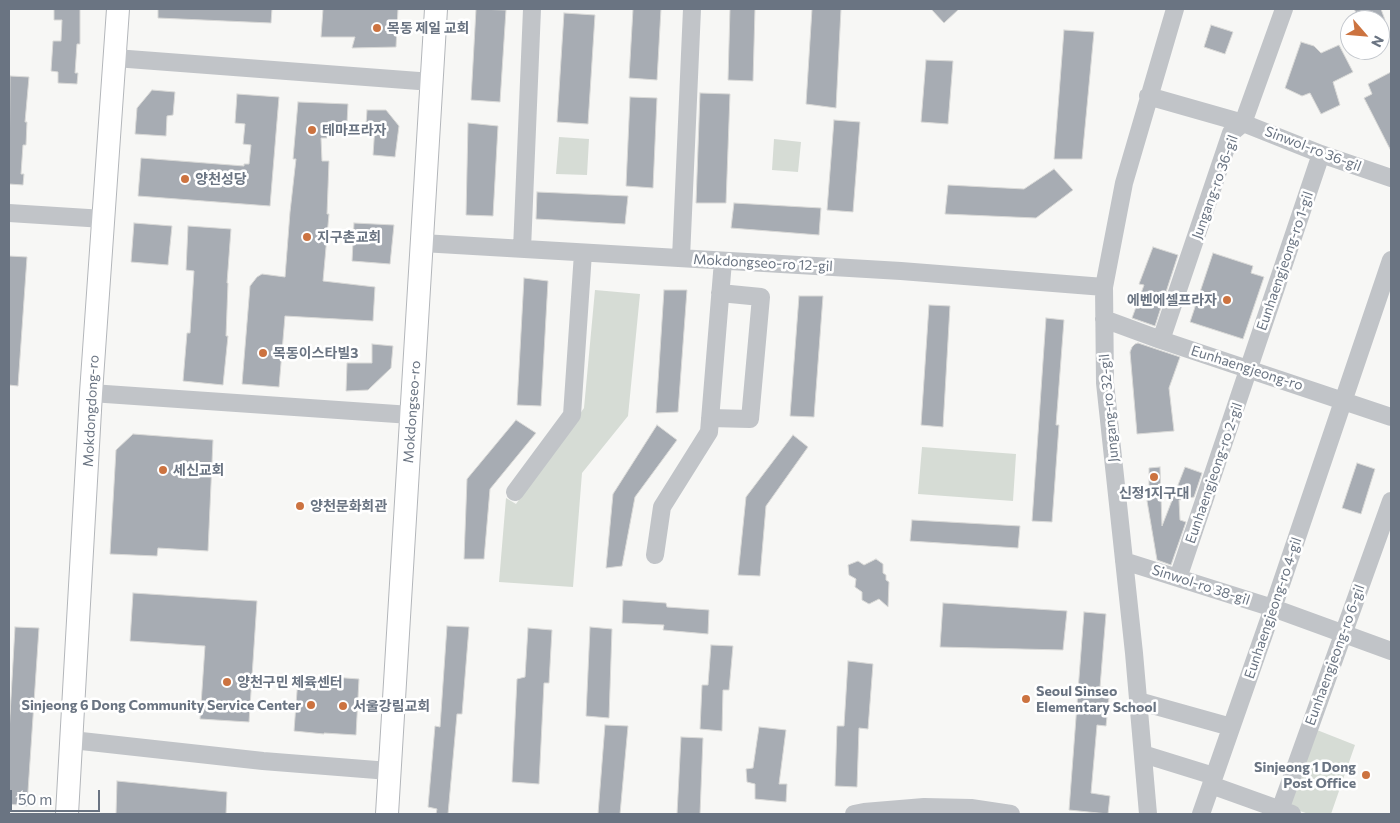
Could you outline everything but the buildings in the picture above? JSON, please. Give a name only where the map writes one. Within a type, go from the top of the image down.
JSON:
[{"type":"main road","name":"Mokdongdong-ro","points":[[67,814],[92,393],[118,9]]},
{"type":"main road","name":"Mokdongseo-ro","points":[[387,814],[436,9]]},
{"type":"street","points":[[522,249],[532,9]]},
{"type":"street","points":[[681,258],[692,9]]},
{"type":"street","name":"Jungang-ro 32-gil","points":[[1148,814],[1105,383],[1104,287],[1124,182],[1175,9]]},
{"type":"street","name":"Jungang-ro 36-gil","points":[[1161,340],[1231,133],[1243,123],[1284,9]]},
{"type":"street","points":[[115,58],[432,82]]},
{"type":"street","name":"Sinwol-ro 36-gil","points":[[1148,96],[1243,123],[1321,154],[1391,178]]},
{"type":"street","name":"Eunhaengjeong-ro 1-gil","points":[[1249,368],[1321,154]]},
{"type":"street","points":[[9,214],[104,219]]},
{"type":"street","name":"Mokdongseo-ro 12-gil","points":[[422,243],[901,271],[1104,287]]},
{"type":"street","points":[[515,492],[572,415],[582,252]]},
{"type":"street","name":"Eunhaengjeong-ro 4-gil","points":[[1200,814],[1273,608],[1391,260]]},
{"type":"street","points":[[655,555],[662,506],[709,432],[723,261]]},
{"type":"street","points":[[710,418],[750,418],[761,297],[720,293]]},
{"type":"street","name":"Eunhaengjeong-ro","points":[[1104,319],[1391,417]]},
{"type":"street","name":"Eunhaengjeong-ro 2-gil","points":[[1178,578],[1249,368]]},
{"type":"street","points":[[92,393],[411,416]]},
{"type":"street","name":"Eunhaengjeong-ro 6-gil","points":[[1286,812],[1342,634],[1391,501]]},
{"type":"street","name":"Sinwol-ro 38-gil","points":[[1124,561],[1273,608],[1391,651]]},
{"type":"street","points":[[1138,701],[1231,727]]},
{"type":"street","points":[[72,740],[389,772]]},
{"type":"street","points":[[1143,754],[1286,812]]},
{"type":"street","points":[[854,814],[924,808],[971,808],[1011,814]]},
{"type":"shaded area","points":[[559,137],[589,139],[587,175],[556,174]]},
{"type":"shaded area","points":[[774,139],[801,142],[798,172],[772,170]]},
{"type":"shaded area","points":[[595,290],[640,294],[628,416],[582,473],[573,587],[499,582],[506,498],[516,504],[584,408]]},
{"type":"shaded area","points":[[922,447],[1016,454],[1013,501],[918,494]]},
{"type":"shaded area","points":[[1317,730],[1355,745],[1331,814],[1309,814],[1287,807]]},
{"type":"place","name":"목동 제일 교회","points":[[377,28]]},
{"type":"place","name":"테마프라자","points":[[312,130]]},
{"type":"place","name":"양천성당","points":[[185,179]]},
{"type":"place","name":"지구촌교회","points":[[307,237]]},
{"type":"place","name":"에벤에셀프라자","points":[[1227,300]]},
{"type":"place","name":"목동이스타빌3","points":[[263,353]]},
{"type":"place","name":"세신교회","points":[[163,470]]},
{"type":"place","name":"신정1지구대","points":[[1154,477]]},
{"type":"place","name":"양천문화회관","points":[[300,506]]},
{"type":"place","name":"양천구민 체육센터","points":[[227,682]]},
{"type":"place","name":"Seoul Sinseo Elementary School","points":[[1026,699]]},
{"type":"place","name":"Sinjeong 6 Dong Community Service Center","points":[[311,705]]},
{"type":"place","name":"서울강림교회","points":[[343,706]]},
{"type":"place","name":"Sinjeong 1 Dong Post Office","points":[[1366,775]]}]
